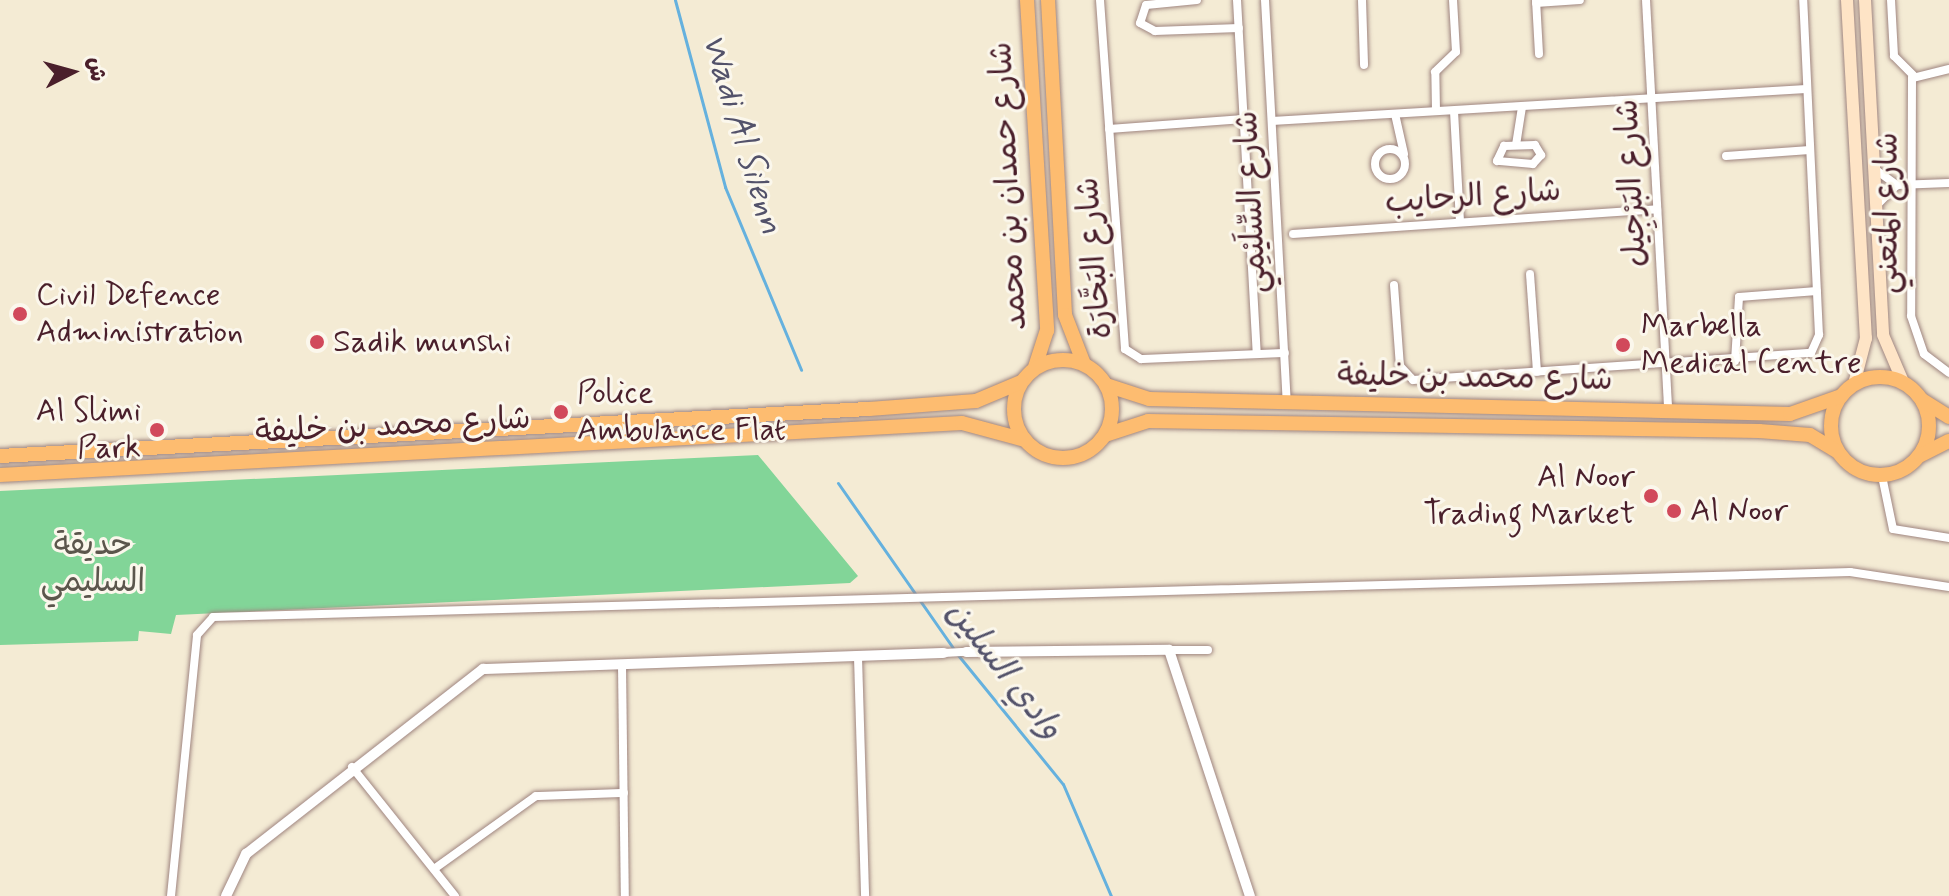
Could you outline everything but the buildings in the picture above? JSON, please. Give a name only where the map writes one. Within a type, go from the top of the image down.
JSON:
[{"type":"main road","name":"شارع حمدان بن محمد","points":[[1027,0],[1047,330],[1035,367]]},
{"type":"main road","name":"شارع حمدان بن محمد","points":[[1048,0],[1065,315],[1084,364]]},
{"type":"main road","points":[[1865,0],[1883,335],[1903,382],[1922,400],[1949,417]]},
{"type":"main road","points":[[1846,3],[1866,338],[1854,384]]},
{"type":"main road","points":[[1054,360],[1084,364],[1106,385],[1112,405],[1105,435],[1090,450],[1061,458],[1025,440],[1013,412],[1021,382],[1035,367],[1054,360]]},
{"type":"main road","points":[[1903,382],[1883,377],[1854,384],[1841,396],[1831,423],[1837,451],[1852,467],[1882,476],[1949,441]]},
{"type":"main road","name":"شارع محمد بن خليفة","points":[[0,456],[869,409],[976,401],[1021,382]]},
{"type":"main road","name":"شارع محمد بن خليفة","points":[[1106,385],[1149,399],[1801,413],[1841,396]]},
{"type":"main road","points":[[1920,455],[1929,434],[1922,400]]},
{"type":"main road","name":"شارع محمد بن خليفة","points":[[1105,435],[1148,421],[1759,431],[1810,435],[1837,451]]},
{"type":"main road","name":"شارع محمد بن خليفة","points":[[0,475],[962,423],[1025,440]]},
{"type":"street","name":"شارع البَحَّارَة","points":[[1100,0],[1128,354],[1141,359],[1285,353]]},
{"type":"street","points":[[1197,0],[1146,5],[1140,23],[1155,31],[1239,28]]},
{"type":"street","name":"شارع السِّلَيْمِي","points":[[1237,0],[1257,353]]},
{"type":"street","name":"شارع السِّلَيْمِي","points":[[1265,0],[1287,402]]},
{"type":"street","points":[[1362,0],[1364,65]]},
{"type":"street","points":[[1436,111],[1435,72],[1456,52],[1453,0]]},
{"type":"street","points":[[1539,54],[1536,2],[1580,0]]},
{"type":"street","name":"شارع البَرْجِيل","points":[[1646,0],[1668,411]]},
{"type":"street","points":[[1891,0],[1894,56],[1913,75],[1949,69]]},
{"type":"street","points":[[1394,285],[1400,366],[1408,378],[1735,361],[1811,353],[1819,342],[1802,2]]},
{"type":"street","name":"شارع المتعني","points":[[1913,75],[1916,184],[1912,324],[1924,354],[1949,373]]},
{"type":"street","points":[[1272,121],[1806,89]]},
{"type":"street","points":[[1516,145],[1523,131],[1522,106]]},
{"type":"street","points":[[1454,111],[1460,221]]},
{"type":"street","points":[[1395,114],[1397,144],[1404,154],[1404,173],[1376,174],[1374,158],[1389,153],[1404,154]]},
{"type":"street","points":[[1109,129],[1244,119]]},
{"type":"street","points":[[1523,131],[1531,144],[1541,151],[1537,162],[1497,161],[1499,148],[1531,144]]},
{"type":"street","points":[[1389,153],[1397,144]]},
{"type":"street","points":[[1726,156],[1810,150]]},
{"type":"street","points":[[1874,168],[1897,185],[1949,183]]},
{"type":"street","points":[[1876,206],[1897,185]]},
{"type":"street","name":"شارع الرحايب","points":[[1293,234],[1657,209]]},
{"type":"street","points":[[1530,274],[1537,372]]},
{"type":"street","points":[[1735,361],[1739,297],[1817,291]]},
{"type":"street","points":[[1882,476],[1893,529],[1949,538]]},
{"type":"street","points":[[171,896],[197,635],[207,619],[1850,572],[1949,587]]},
{"type":"street","points":[[1169,650],[1250,896]]},
{"type":"street","points":[[226,896],[246,854],[352,766],[483,669],[966,652],[1208,650]]},
{"type":"street","points":[[858,657],[865,896]]},
{"type":"street","points":[[622,665],[625,896]]},
{"type":"street","points":[[352,766],[455,896]]},
{"type":"street","points":[[434,869],[527,799],[624,793]]},
{"type":"green space","name":"حديقة السليمي","points":[[758,455],[858,576],[850,583],[176,615],[171,634],[139,631],[138,641],[0,645],[0,491]]},
{"type":"waterway","name":"Wadi Al Silenn","points":[[675,0],[725,187],[801,370]]},
{"type":"waterway","name":"وادي السلين","points":[[838,483],[954,649]]},
{"type":"waterway","name":"وادي السلين","points":[[958,655],[1063,784],[1111,896]]},
{"type":"place","name":"Civil Defence Administration","points":[[20,314]]},
{"type":"place","name":"Sadik munshi","points":[[317,342]]},
{"type":"place","name":"Marbella Medical Centre","points":[[1623,345]]},
{"type":"place","name":"Police Ambulance Flat","points":[[561,412]]},
{"type":"place","name":"Al Slimi Park","points":[[157,430]]},
{"type":"place","name":"Al Noor Trading Market","points":[[1651,496]]},
{"type":"place","name":"Al Noor","points":[[1674,511]]}]
